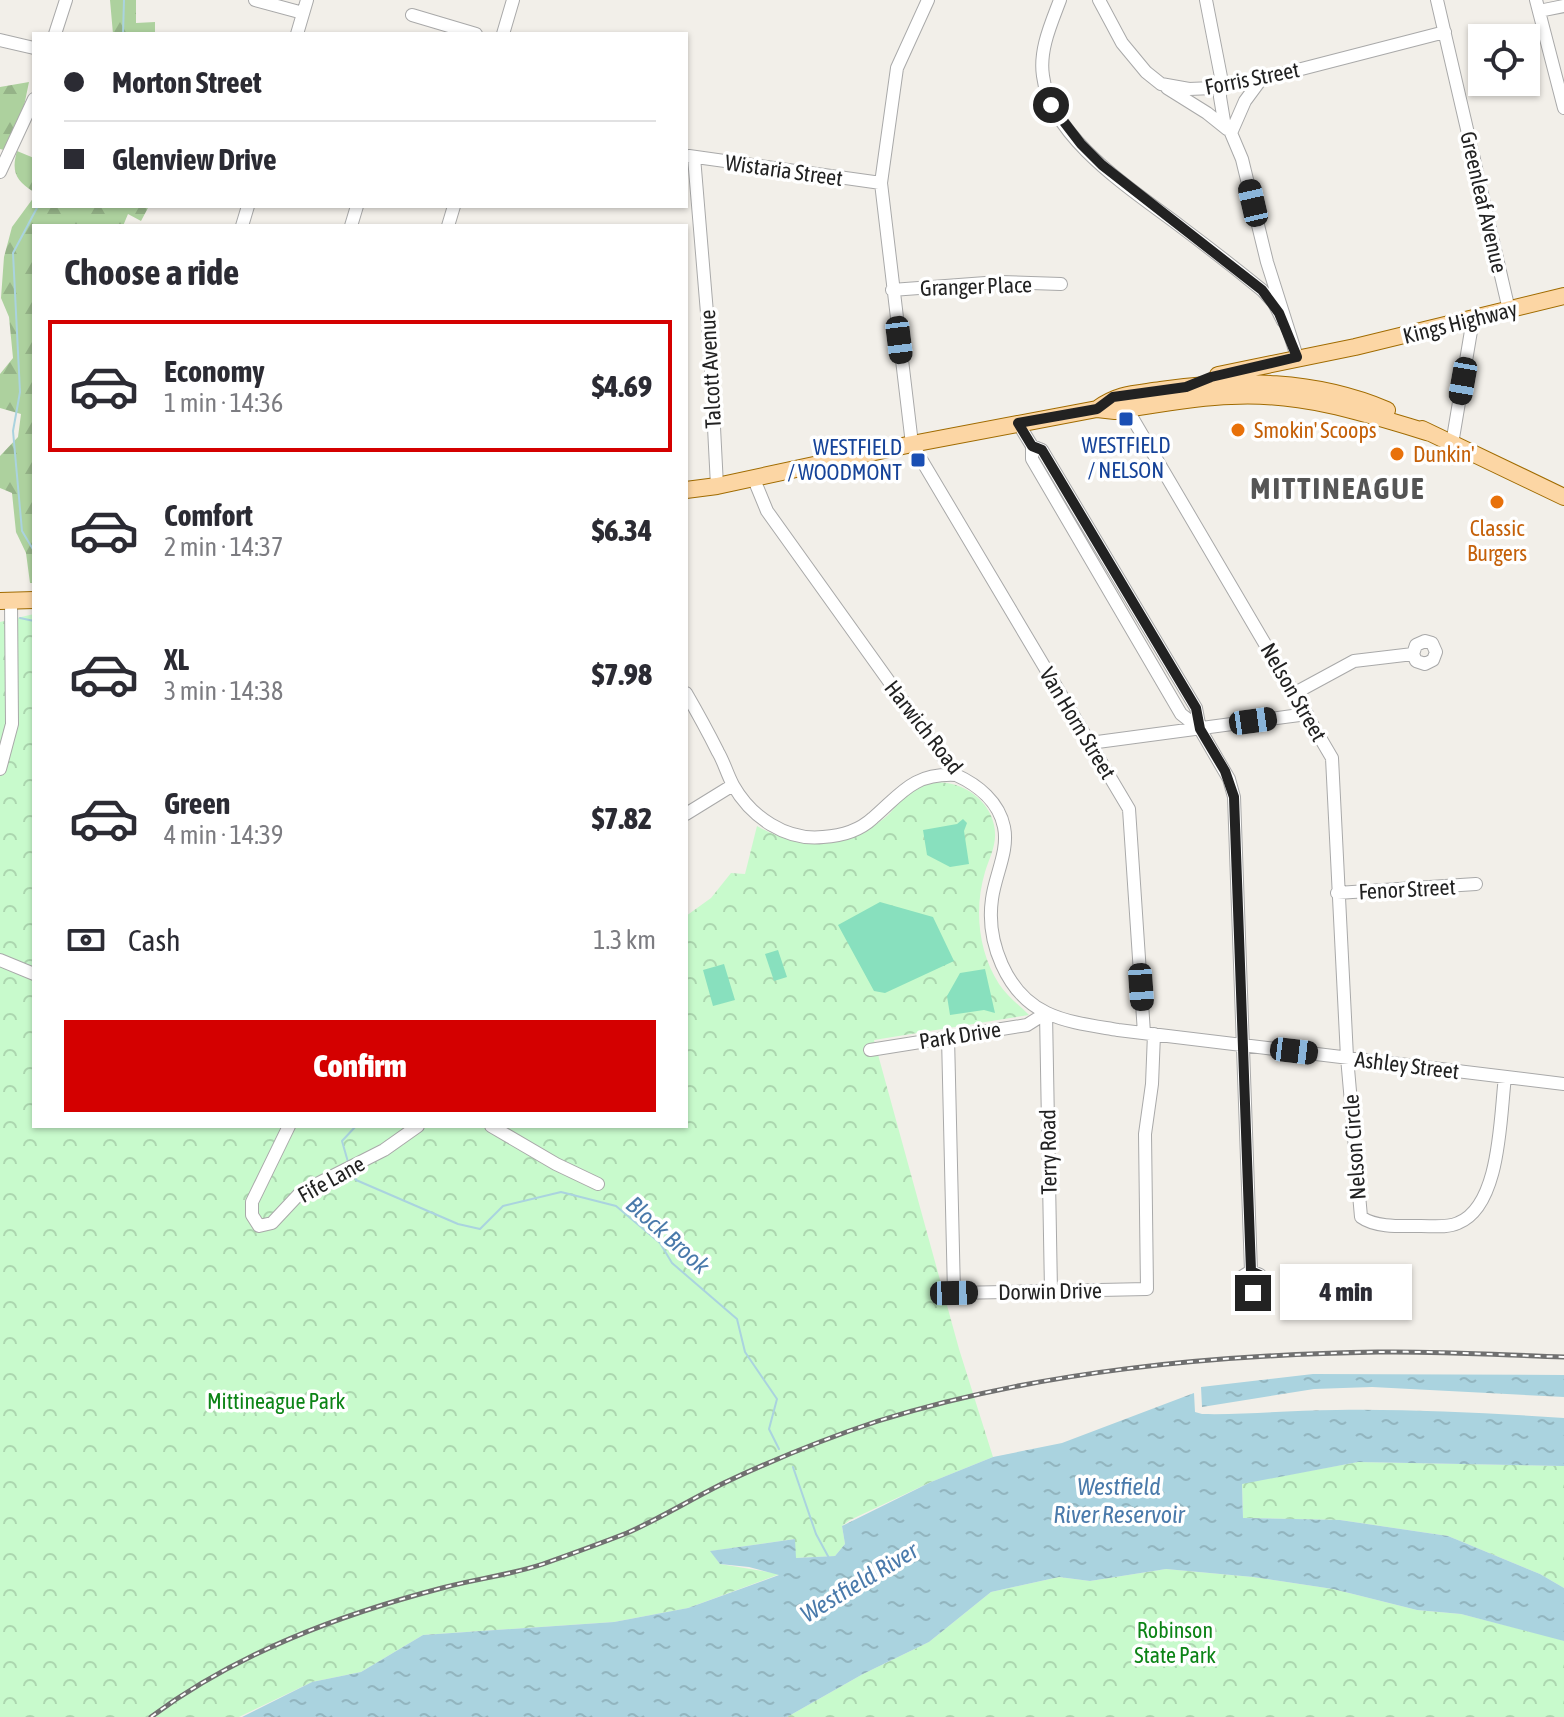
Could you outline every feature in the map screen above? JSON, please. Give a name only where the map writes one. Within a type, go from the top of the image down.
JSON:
[{"type":"main road","name":"Kings Highway","points":[[1186,387],[1211,377],[1299,362],[1564,296]]},
{"type":"main road","name":"Kings Highway","points":[[1257,382],[1299,362]]},
{"type":"main road","points":[[1299,362],[1315,381],[1337,393]]},
{"type":"main road","points":[[1097,409],[1113,397],[1257,382],[1337,393],[1381,408],[1564,497]]},
{"type":"main road","points":[[688,490],[1097,409],[1115,411],[1223,396],[1279,397],[1347,409],[1430,433]]},
{"type":"main road","points":[[688,499],[717,486]]},
{"type":"main road","points":[[6,600],[32,600]]},
{"type":"street","points":[[56,32],[66,0]]},
{"type":"street","points":[[255,0],[303,13]]},
{"type":"street","points":[[298,32],[307,0]]},
{"type":"street","points":[[504,32],[513,0]]},
{"type":"street","points":[[912,444],[881,183],[897,68],[928,0]]},
{"type":"street","points":[[1060,0],[1045,45],[1042,66],[1046,92],[1059,117],[1102,165],[1262,290],[1274,303],[1299,362]]},
{"type":"street","points":[[1099,0],[1129,54],[1161,84],[1228,130]]},
{"type":"street","points":[[1206,0],[1222,86],[1220,97],[1228,130],[1242,159],[1283,321]]},
{"type":"street","name":"Greenleaf Avenue","points":[[1437,0],[1509,310]]},
{"type":"street","points":[[1564,6],[1537,5],[1564,108]]},
{"type":"street","points":[[412,15],[469,32]]},
{"type":"street","name":"Forris Street","points":[[1161,84],[1189,89],[1222,86],[1445,32]]},
{"type":"street","points":[[0,40],[32,48]]},
{"type":"street","points":[[1228,130],[1262,78]]},
{"type":"street","points":[[0,172],[32,103]]},
{"type":"street","name":"Wistaria Street","points":[[690,156],[881,183]]},
{"type":"street","name":"Talcott Avenue","points":[[690,156],[701,235],[717,486]]},
{"type":"street","points":[[688,236],[701,235]]},
{"type":"street","name":"Granger Place","points":[[892,290],[999,282],[1061,284]]},
{"type":"street","points":[[1452,444],[1473,319]]},
{"type":"street","name":"Nelson Street","points":[[1127,409],[1332,758],[1347,1057]]},
{"type":"street","points":[[1018,423],[1032,446],[1032,459],[1181,714],[1200,729]]},
{"type":"street","name":"Van Horn Street","points":[[912,444],[1131,816],[1149,1033]]},
{"type":"street","points":[[1032,446],[1042,450],[1196,708],[1200,729],[1225,771],[1234,797],[1251,1271]]},
{"type":"street","name":"Harwich Road","points":[[753,477],[767,511],[956,775],[983,792],[1002,819],[1004,848],[991,907],[995,944],[1001,962],[1018,989],[1046,1013],[1087,1024],[1149,1033]]},
{"type":"street","points":[[1079,540],[1092,533]]},
{"type":"street","points":[[0,769],[12,724],[6,600]]},
{"type":"street","points":[[1131,629],[1144,621]]},
{"type":"street","points":[[1295,693],[1354,661],[1413,654]]},
{"type":"street","points":[[688,697],[745,803],[764,819],[789,833],[813,838],[858,829],[916,781],[929,776],[956,775]]},
{"type":"street","points":[[1090,743],[1307,714]]},
{"type":"street","points":[[688,813],[733,785]]},
{"type":"street","name":"Fenor Street","points":[[1337,893],[1476,884]]},
{"type":"street","points":[[0,960],[32,973]]},
{"type":"street","name":"Park Drive","points":[[870,1050],[1027,1025],[1046,1013]]},
{"type":"street","name":"Terry Road","points":[[1046,1013],[1051,1291]]},
{"type":"street","name":"Ashley Street","points":[[1149,1033],[1564,1084]]},
{"type":"street","name":"Dorwin Drive","points":[[948,1037],[954,1293],[1147,1289],[1145,1134],[1153,1069],[1149,1033]]},
{"type":"street","name":"Nelson Circle","points":[[1347,1057],[1359,1213],[1364,1220],[1379,1223],[1451,1225],[1476,1211],[1486,1195],[1493,1168],[1505,1077]]},
{"type":"street","name":"Fife Lane","points":[[288,1128],[252,1202],[252,1215],[259,1226],[272,1223],[301,1192],[374,1156],[415,1128]]},
{"type":"street","points":[[494,1128],[598,1184]]},
{"type":"green space","points":[[110,0],[136,0],[136,23],[155,22],[155,32],[113,32]]},
{"type":"green space","points":[[29,82],[23,111],[4,150],[0,149],[0,87]]},
{"type":"green space","points":[[17,151],[32,157],[32,191],[16,175]]},
{"type":"green space","points":[[32,200],[32,208],[148,208],[141,221],[128,214],[124,224],[32,224],[32,583],[26,553],[16,532],[12,493],[0,488],[0,456],[18,437],[21,414],[0,408],[0,374],[13,358],[9,317],[1,298],[4,257],[12,227]]},
{"type":"green space","name":"Mittineague Park","points":[[32,614],[32,1128],[688,1128],[688,915],[711,898],[731,873],[745,874],[757,826],[788,839],[837,842],[867,830],[885,818],[903,797],[928,783],[956,785],[980,800],[989,811],[995,832],[980,900],[982,944],[999,984],[1029,1015],[874,1040],[959,1349],[993,1457],[850,1520],[842,1526],[845,1544],[835,1556],[795,1558],[795,1539],[711,1551],[720,1564],[780,1574],[688,1608],[614,1622],[423,1635],[361,1672],[312,1682],[239,1717],[0,1717],[0,622]]},
{"type":"green space","points":[[963,819],[967,823],[964,831],[969,864],[950,867],[927,855],[923,830],[957,824]]},
{"type":"green space","points":[[880,902],[933,917],[954,961],[885,993],[874,991],[838,925]]},
{"type":"green space","points":[[778,950],[787,977],[774,981],[765,954]]},
{"type":"green space","points":[[724,964],[735,1000],[713,1006],[703,970]]},
{"type":"green space","points":[[985,969],[995,1013],[984,1010],[950,1015],[947,996],[960,973]]},
{"type":"green space","points":[[1358,1462],[1564,1466],[1564,1588],[1540,1574],[1448,1536],[1340,1520],[1243,1518],[1242,1483]]},
{"type":"green space","name":"Robinson State Park","points":[[1166,1569],[1253,1577],[1333,1589],[1417,1610],[1461,1614],[1564,1641],[1564,1717],[787,1717],[863,1674],[929,1642],[991,1592],[1059,1577],[1090,1581]]},
{"type":"water","points":[[1313,1374],[1564,1375],[1564,1397],[1372,1387],[1314,1389],[1202,1407],[1201,1387]]},
{"type":"water","name":"Westfield River Reservoir","points":[[1194,1393],[1195,1412],[1202,1414],[1394,1410],[1564,1418],[1564,1466],[1358,1462],[1242,1484],[1243,1518],[1340,1520],[1448,1536],[1540,1574],[1564,1588],[1564,1641],[1461,1614],[1417,1610],[1333,1589],[1253,1577],[1166,1569],[1090,1581],[1059,1577],[991,1592],[929,1642],[863,1674],[787,1717],[242,1717],[312,1682],[361,1672],[423,1635],[614,1622],[688,1608],[779,1575],[720,1564],[710,1551],[795,1539],[796,1558],[835,1556],[845,1544],[842,1526],[931,1482],[993,1457],[1062,1443]]},
{"type":"waterway","name":"Block Brook","points":[[123,32],[124,0]]},
{"type":"waterway","name":"Block Brook","points":[[32,548],[22,531],[13,431],[20,392],[13,253],[37,208]]},
{"type":"waterway","points":[[20,618],[32,621]]},
{"type":"waterway","name":"Block Brook","points":[[348,1162],[342,1141],[354,1128]]},
{"type":"waterway","name":"Block Brook","points":[[354,1173],[356,1180],[458,1224],[480,1229],[503,1206],[561,1192],[616,1206],[660,1243],[672,1263],[737,1319],[745,1352],[777,1399],[769,1429],[779,1449]]},
{"type":"waterway","name":"Block Brook","points":[[793,1467],[816,1534],[829,1558]]},
{"type":"railway","points":[[151,1717],[218,1674],[327,1624],[403,1599],[531,1568],[627,1533],[726,1482],[801,1449],[878,1421],[939,1404],[1062,1378],[1252,1357],[1401,1352],[1564,1357]]},
{"type":"place","name":"WESTFIELD / NELSON","points":[[1126,419]]},
{"type":"place","name":"Smokin' Scoops","points":[[1238,430]]},
{"type":"place","name":"Dunkin'","points":[[1397,454]]},
{"type":"place","name":"WESTFIELD / WOODMONT","points":[[918,460]]},
{"type":"place","name":"Classic Burgers","points":[[1497,502]]},
{"type":"district","name":"MITTINEAGUE","points":[[1338,488]]},
{"type":"route","points":[[1051,105],[1081,144],[1102,165],[1262,290],[1274,303],[1297,357],[1211,377],[1186,387],[1113,397],[1097,409],[1018,423],[1032,446],[1042,450],[1196,708],[1200,729],[1232,787],[1251,1271],[1262,1278],[1260,1289],[1253,1293]]},
{"type":"water label","name":"Westfield River","points":[[859,1582]]}]
